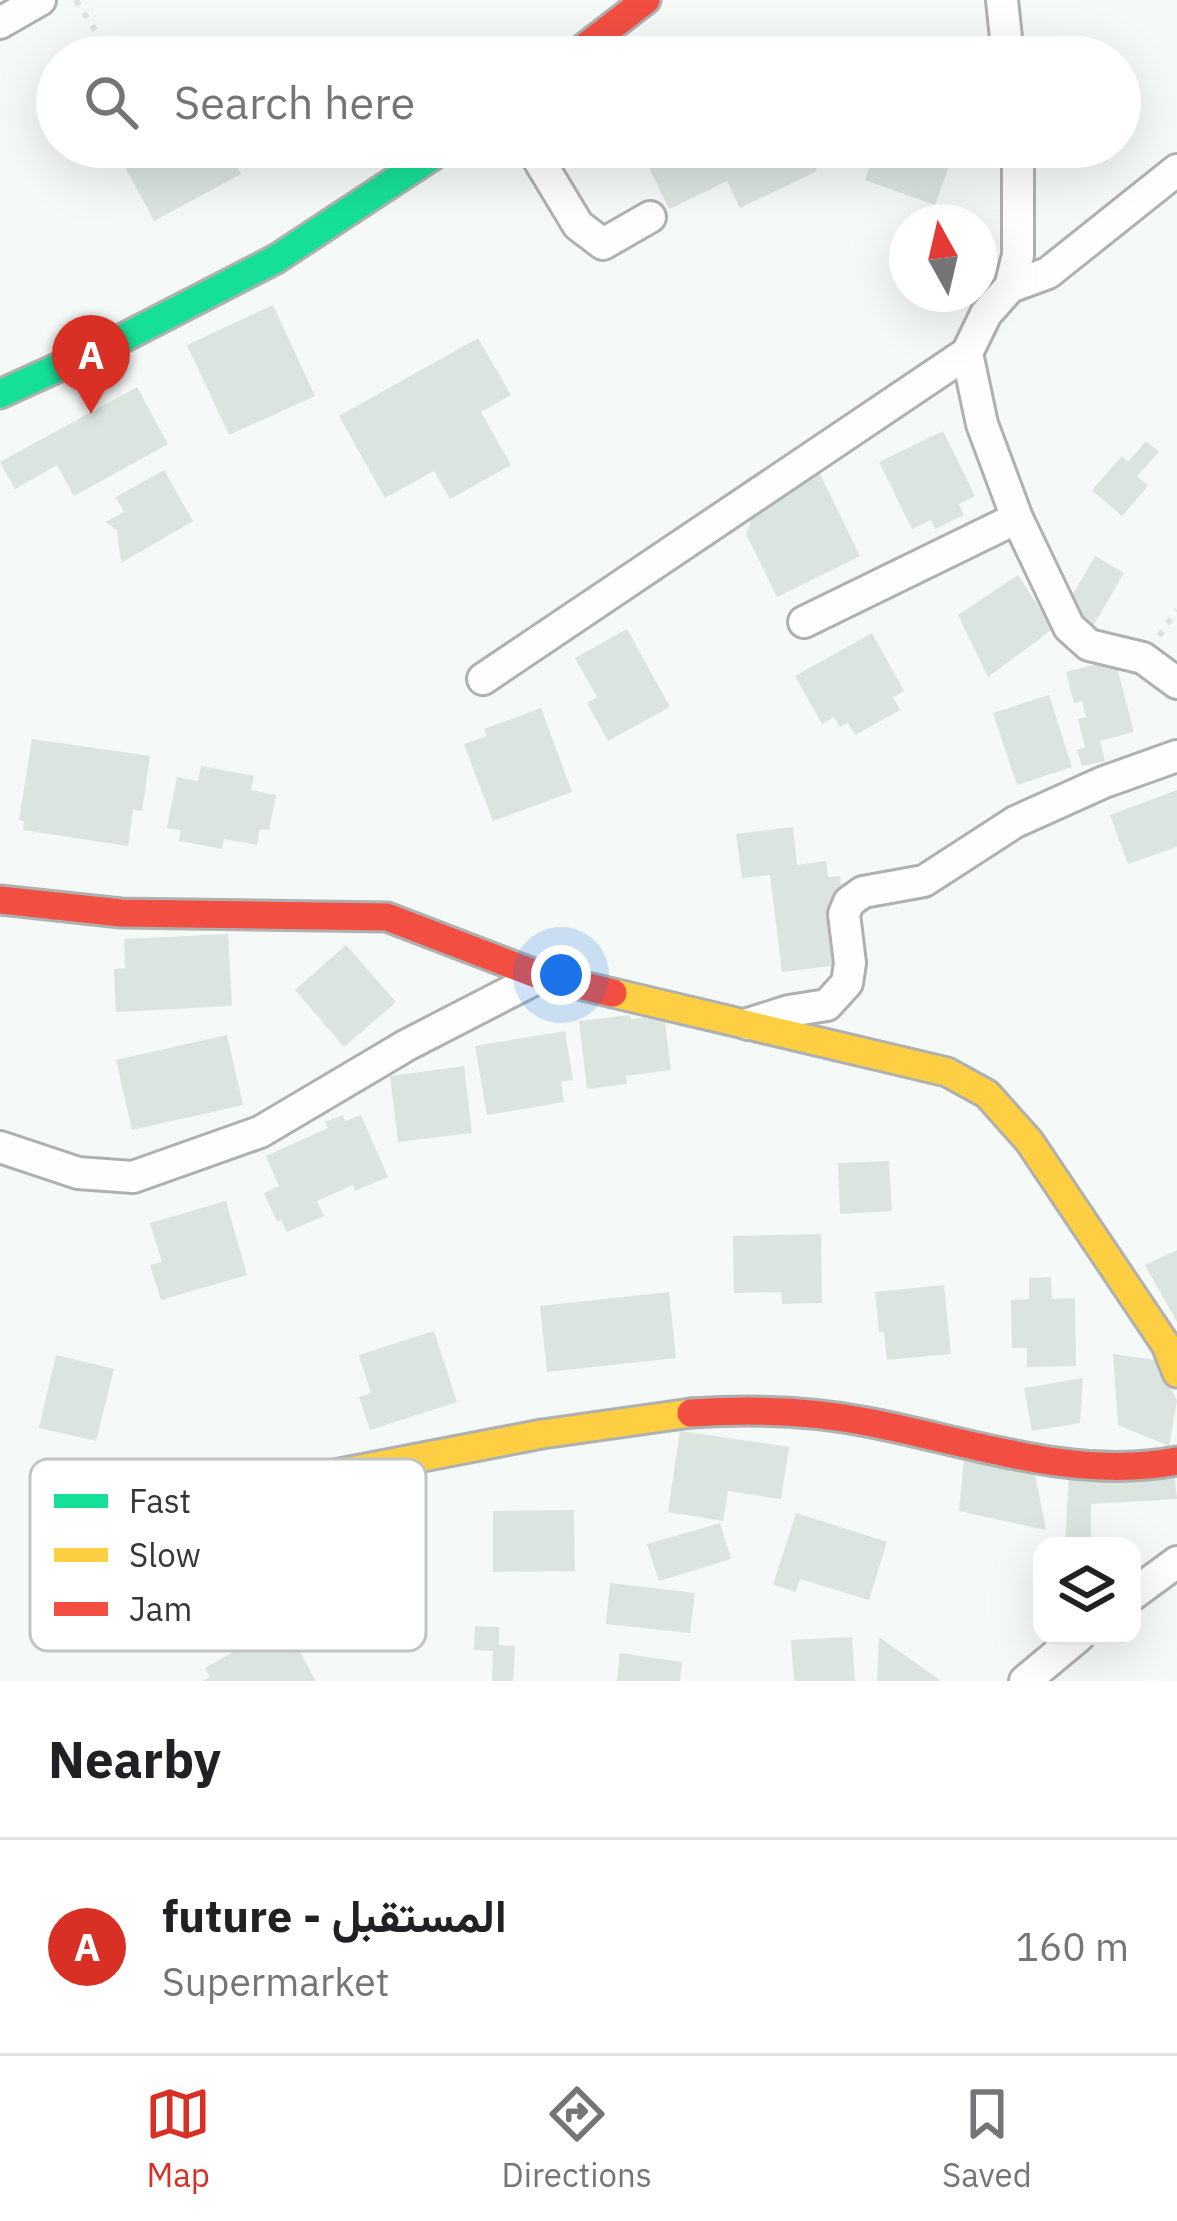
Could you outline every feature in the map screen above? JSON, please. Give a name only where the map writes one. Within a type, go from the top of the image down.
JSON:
[{"type":"street","points":[[0,22],[40,0]]},
{"type":"street","points":[[599,36],[646,0]]},
{"type":"street","points":[[1002,0],[1006,36]]},
{"type":"street","points":[[0,394],[125,337],[276,259],[414,168]]},
{"type":"street","points":[[543,168],[578,226],[603,244],[650,218]]},
{"type":"street","points":[[482,679],[967,353],[986,314],[1010,287],[1018,255],[1018,168]]},
{"type":"street","points":[[1010,287],[1048,273],[1177,170]]},
{"type":"street","points":[[967,353],[982,424],[1017,518],[1070,627],[1089,645],[1144,658],[1177,683]]},
{"type":"street","points":[[804,622],[1017,518]]},
{"type":"street","points":[[748,1024],[827,1005],[847,983],[850,963],[844,914],[849,902],[863,892],[925,880],[1015,822],[1177,756]]},
{"type":"street","points":[[0,900],[121,913],[387,917],[541,976],[947,1072],[987,1094],[1029,1141],[1166,1345],[1177,1373]]},
{"type":"street","points":[[0,1147],[78,1173],[134,1177],[260,1132],[407,1046],[541,976]]},
{"type":"street","points":[[412,1459],[497,1440],[630,1420],[748,1409],[846,1418],[985,1450],[1094,1466],[1145,1468],[1177,1461]]},
{"type":"street","points":[[1141,1588],[1177,1562]]},
{"type":"street","points":[[1025,1681],[1068,1645]]},
{"type":"path","points":[[76,0],[99,36]]},
{"type":"building","points":[[126,168],[238,168],[241,174],[154,221]]},
{"type":"building","points":[[649,168],[817,171],[740,208],[727,181],[669,209]]},
{"type":"building","points":[[869,168],[948,168],[932,204],[865,180]]},
{"type":"building","points":[[273,305],[315,396],[229,435],[187,345]]},
{"type":"building","points":[[478,338],[511,395],[481,412],[511,465],[450,499],[434,471],[385,498],[339,416]]},
{"type":"building","points":[[137,387],[168,444],[74,496],[57,465],[15,489],[0,462]]},
{"type":"building","points":[[943,431],[975,496],[959,504],[964,515],[935,529],[931,520],[912,529],[879,462]]},
{"type":"building","points":[[1146,441],[1159,452],[1137,476],[1148,486],[1122,516],[1092,490],[1122,456],[1128,462]]},
{"type":"building","points":[[164,470],[193,521],[121,563],[117,530],[105,522],[124,512],[116,497]]},
{"type":"building","points":[[819,472],[860,556],[777,597],[746,534],[754,513]]},
{"type":"building","points":[[1095,556],[1124,573],[1093,626],[1064,610]]},
{"type":"building","points":[[1018,575],[1053,629],[988,677],[958,615]]},
{"type":"building","points":[[627,629],[670,707],[608,741],[587,703],[597,697],[575,658]]},
{"type":"building","points":[[872,633],[904,691],[893,697],[900,710],[855,735],[848,723],[840,727],[834,717],[822,724],[795,676]]},
{"type":"building","points":[[1115,659],[1134,732],[1100,741],[1105,761],[1082,766],[1077,750],[1085,747],[1078,719],[1086,717],[1082,701],[1074,703],[1066,672]]},
{"type":"building","points":[[1049,695],[1072,767],[1017,785],[993,713]]},
{"type":"building","points":[[541,708],[572,792],[493,821],[464,744],[487,736],[484,729]]},
{"type":"building","points":[[32,739],[150,756],[142,811],[133,809],[128,846],[23,830],[24,821],[19,820]]},
{"type":"building","points":[[201,766],[254,776],[251,790],[276,795],[269,830],[260,829],[257,845],[224,839],[222,849],[179,841],[181,830],[167,828],[177,777],[198,781]]},
{"type":"building","points":[[1177,790],[1177,847],[1128,864],[1110,815]]},
{"type":"building","points":[[793,827],[797,865],[826,861],[828,877],[840,876],[842,902],[831,903],[838,965],[782,972],[770,875],[742,878],[736,834]]},
{"type":"building","points":[[228,934],[232,1006],[116,1012],[114,969],[125,968],[124,939]]},
{"type":"building","points":[[346,945],[396,1002],[344,1047],[295,990]]},
{"type":"building","points":[[630,1015],[631,1019],[664,1015],[671,1070],[626,1076],[627,1084],[587,1089],[579,1021]]},
{"type":"building","points":[[565,1031],[573,1080],[561,1082],[564,1102],[487,1115],[475,1046]]},
{"type":"building","points":[[227,1035],[243,1105],[132,1130],[116,1060]]},
{"type":"building","points":[[464,1066],[472,1133],[398,1142],[390,1076]]},
{"type":"building","points":[[343,1115],[345,1121],[361,1115],[388,1177],[355,1191],[353,1185],[317,1201],[324,1216],[287,1232],[264,1193],[279,1186],[266,1156],[328,1128],[325,1122]]},
{"type":"building","points":[[889,1161],[892,1211],[840,1214],[838,1163]]},
{"type":"building","points":[[226,1201],[247,1275],[161,1300],[150,1265],[162,1262],[150,1223]]},
{"type":"building","points":[[821,1234],[822,1303],[782,1304],[781,1292],[734,1293],[733,1236]]},
{"type":"building","points":[[1177,1250],[1177,1322],[1145,1265]]},
{"type":"building","points":[[1051,1277],[1052,1299],[1075,1298],[1076,1366],[1027,1367],[1027,1348],[1012,1348],[1011,1300],[1029,1299],[1029,1278]]},
{"type":"building","points":[[944,1285],[951,1354],[887,1360],[875,1292]]},
{"type":"building","points":[[669,1292],[676,1358],[547,1372],[540,1306]]},
{"type":"building","points":[[434,1331],[457,1402],[370,1430],[359,1397],[371,1393],[359,1355]]},
{"type":"building","points":[[1113,1354],[1156,1360],[1177,1401],[1169,1446],[1118,1425]]},
{"type":"building","points":[[56,1355],[114,1369],[96,1441],[39,1428]]},
{"type":"building","points":[[1083,1378],[1080,1423],[1032,1431],[1024,1388]]},
{"type":"building","points":[[680,1431],[789,1447],[781,1499],[728,1491],[723,1521],[668,1512]]},
{"type":"building","points":[[964,1458],[1034,1469],[1046,1530],[959,1511]]},
{"type":"building","points":[[1069,1474],[1174,1474],[1177,1499],[1091,1504],[1091,1537],[1066,1537]]},
{"type":"building","points":[[574,1510],[575,1571],[493,1572],[493,1511]]},
{"type":"building","points":[[796,1513],[887,1542],[869,1600],[800,1579],[796,1592],[773,1585]]},
{"type":"building","points":[[720,1523],[731,1559],[659,1581],[647,1544]]},
{"type":"building","points":[[610,1583],[695,1593],[690,1633],[606,1624]]},
{"type":"building","points":[[475,1626],[499,1627],[499,1645],[515,1646],[513,1681],[492,1681],[493,1651],[474,1650]]},
{"type":"building","points":[[852,1637],[855,1681],[794,1681],[791,1640]]},
{"type":"building","points":[[879,1637],[941,1681],[877,1681]]},
{"type":"building","points":[[235,1651],[299,1651],[316,1681],[202,1681],[210,1677],[205,1668]]},
{"type":"building","points":[[620,1653],[682,1662],[680,1681],[617,1681]]},
{"type":"traffic: fast","points":[[0,394],[125,337],[276,259],[414,168]]},
{"type":"traffic: slow","points":[[613,993],[947,1072],[987,1094],[1029,1141],[1166,1345],[1177,1373]]},
{"type":"traffic: slow","points":[[412,1459],[691,1413]]},
{"type":"traffic: jam","points":[[599,36],[646,0]]},
{"type":"traffic: jam","points":[[0,900],[121,913],[387,917],[541,976],[613,993]]},
{"type":"traffic: jam","points":[[691,1413],[823,1415],[1021,1456],[1099,1466],[1177,1461]]},
{"type":"place","name":"future - المستقبل","points":[[91,414]]}]
